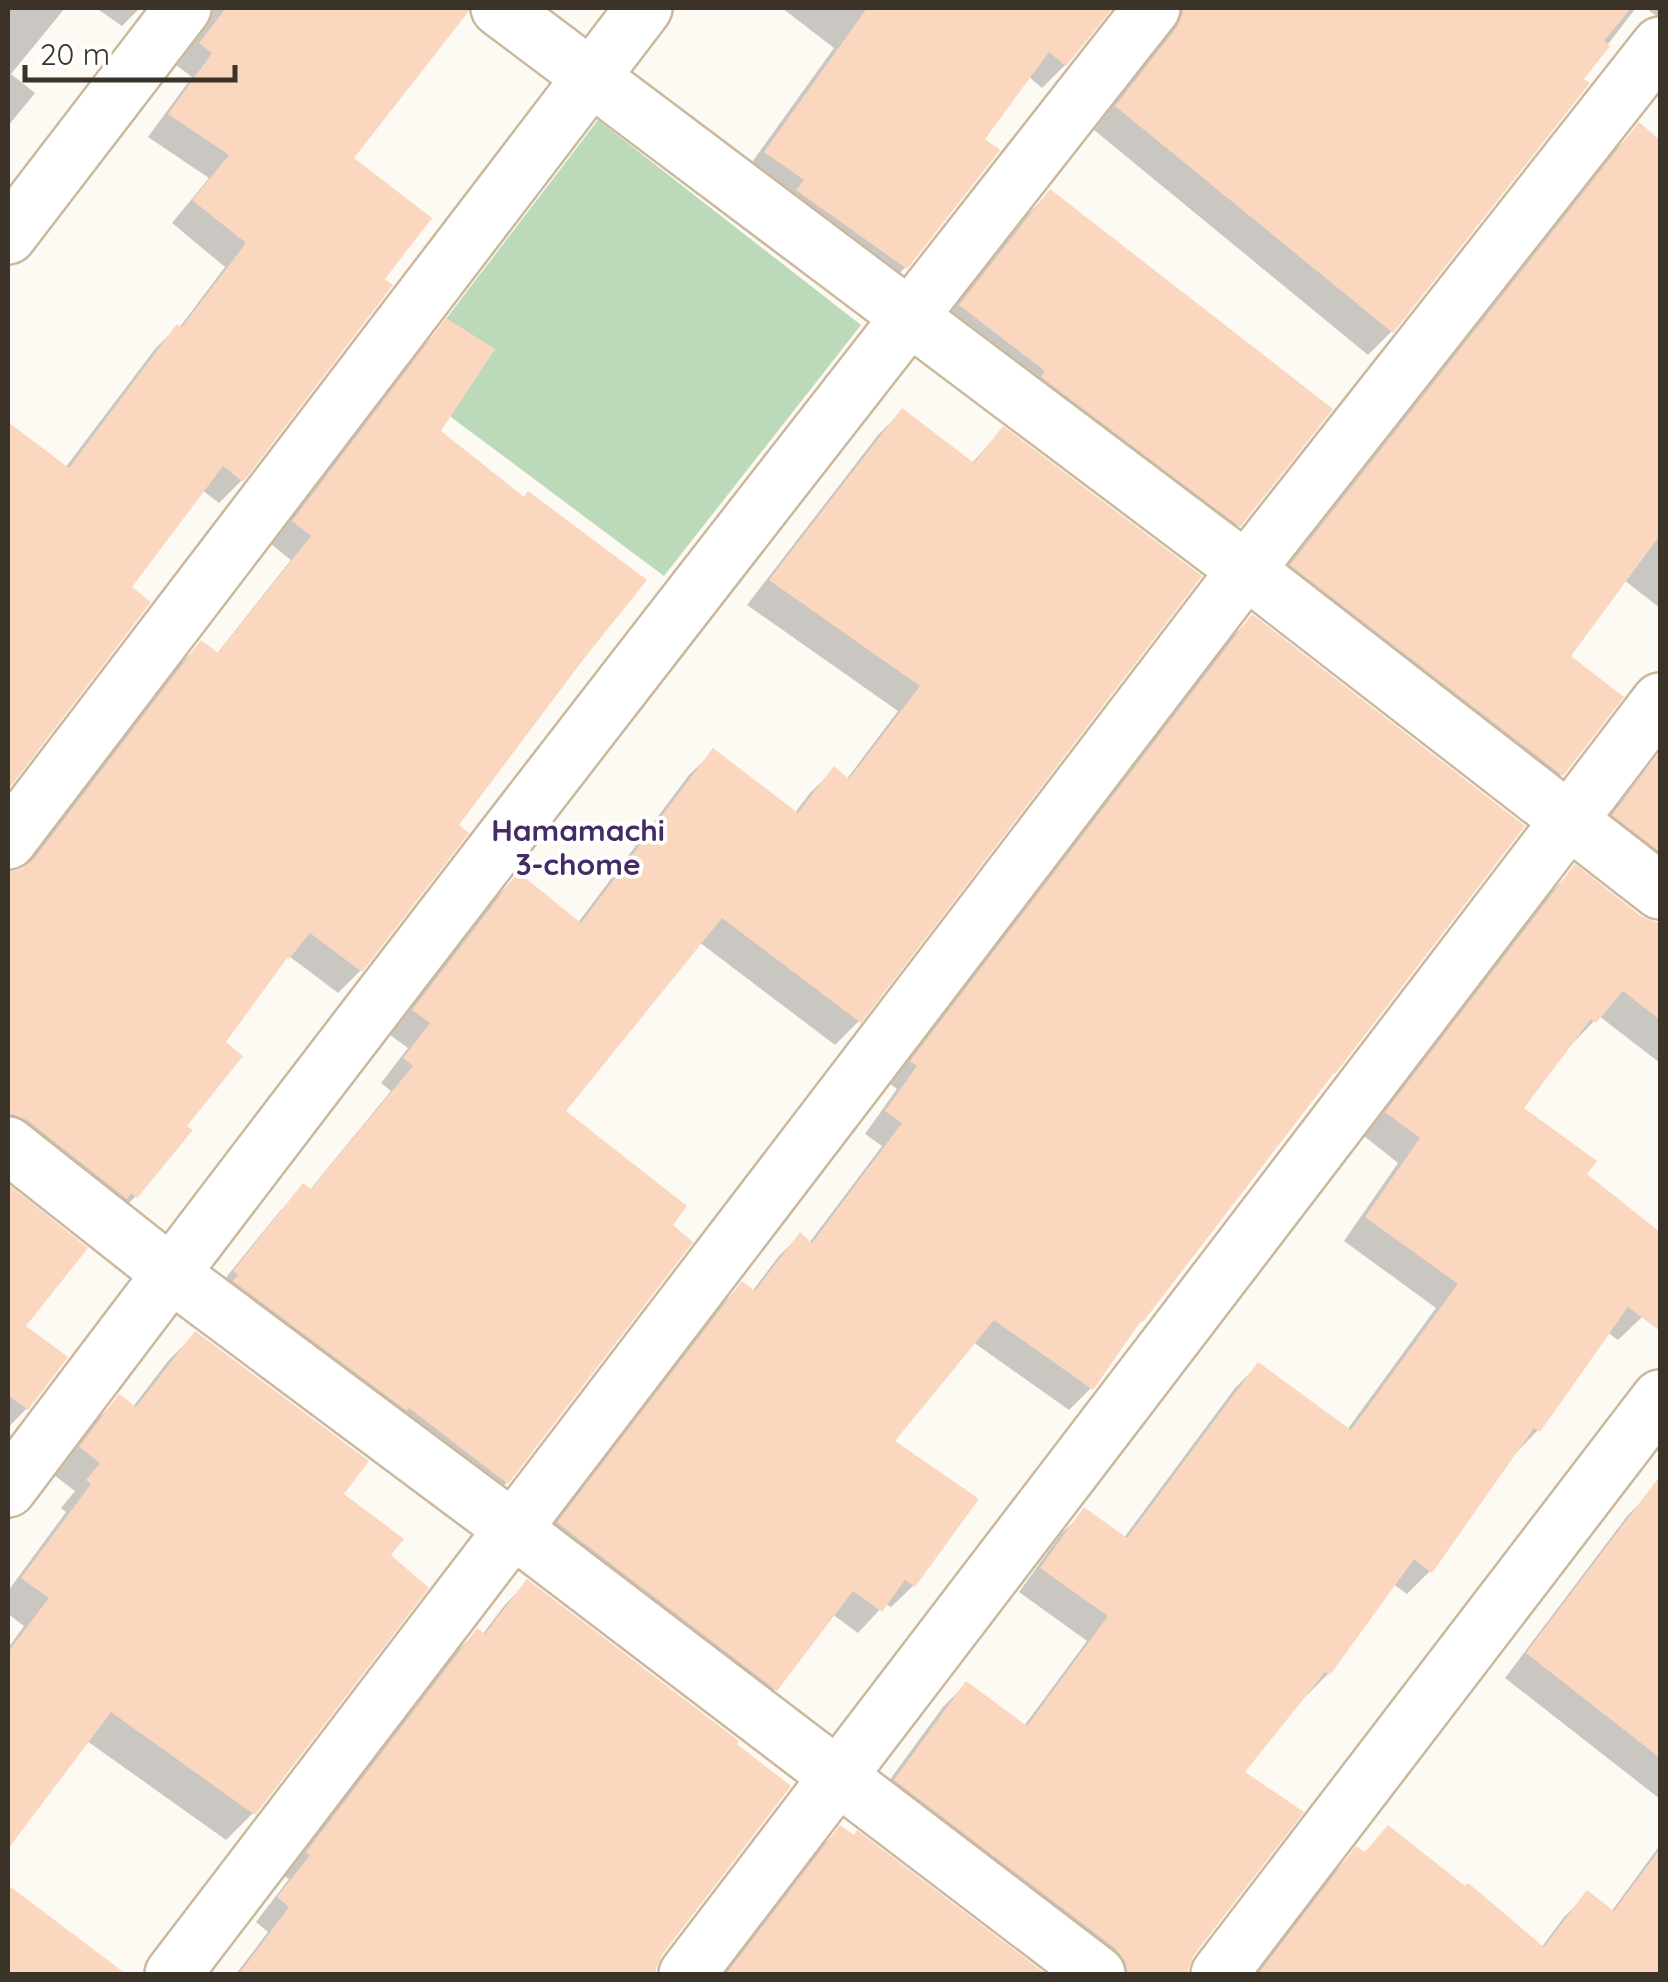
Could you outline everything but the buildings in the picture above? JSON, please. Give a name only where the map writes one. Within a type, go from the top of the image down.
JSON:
[{"type":"street","points":[[8,236],[183,8]]},
{"type":"street","points":[[499,8],[1246,570],[1660,892]]},
{"type":"street","points":[[8,841],[644,8]]},
{"type":"street","points":[[8,1489],[170,1273],[1152,8]]},
{"type":"street","points":[[173,1974],[1246,570],[1660,45]]},
{"type":"street","points":[[687,1974],[1660,701]]},
{"type":"street","points":[[8,1146],[170,1273],[1097,1974]]},
{"type":"street","points":[[1219,1974],[1660,1398]]},
{"type":"green space","points":[[598,120],[861,325],[664,576],[400,379]]},
{"type":"district","name":"Hamamachi 3-chome","points":[[578,848]]}]
